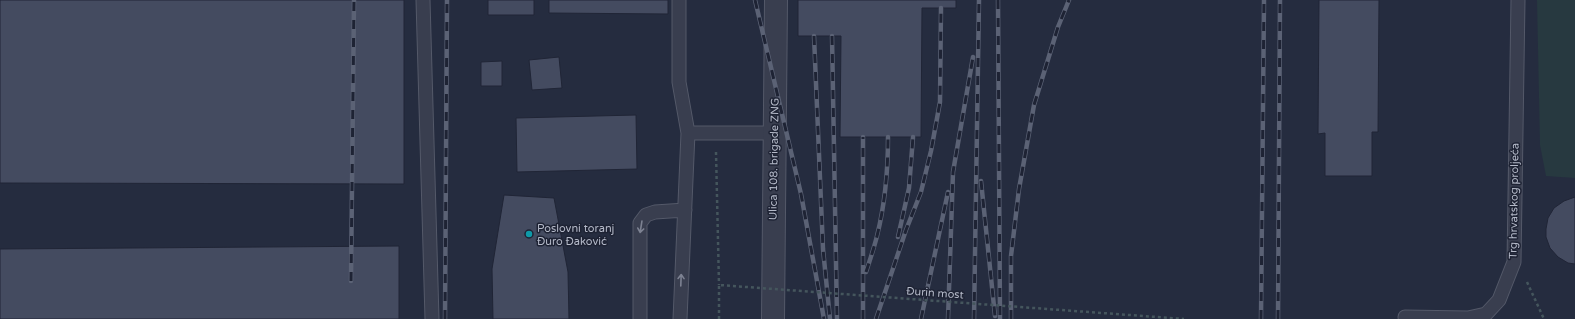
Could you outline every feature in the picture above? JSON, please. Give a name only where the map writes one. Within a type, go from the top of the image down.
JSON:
[{"type":"street","name":"Ulica 108. brigade ZNG","points":[[773,319],[776,0]]},
{"type":"lane","points":[[423,0],[432,319]]},
{"type":"lane","points":[[679,0],[679,82],[688,133],[680,319]]},
{"type":"lane","name":"Trg hrvatskog proljeća","points":[[1405,317],[1468,318],[1486,314],[1499,300],[1514,262],[1518,0]]},
{"type":"lane","points":[[688,133],[774,133]]},
{"type":"lane","points":[[640,319],[640,223],[646,215],[656,212],[685,210]]},
{"type":"path","points":[[716,133],[719,319]]},
{"type":"path","points":[[1514,262],[1518,264],[1544,319]]},
{"type":"path","name":"Đurin most","points":[[719,285],[1184,319]]},
{"type":"shaded area","points":[[1537,0],[1575,0],[1575,178],[1546,176],[1540,145]]},
{"type":"building","points":[[0,0],[404,0],[404,184],[0,183]]},
{"type":"building","points":[[488,0],[534,0],[534,15],[488,15]]},
{"type":"building","points":[[549,0],[668,0],[668,14],[549,13]]},
{"type":"building","points":[[798,0],[956,0],[956,8],[922,8],[921,137],[840,137],[841,36],[798,36]]},
{"type":"building","points":[[1319,0],[1379,0],[1378,132],[1372,132],[1372,176],[1325,176],[1325,133],[1318,134]]},
{"type":"building","points":[[559,57],[562,88],[532,90],[529,60]]},
{"type":"building","points":[[502,61],[502,86],[481,86],[481,62]]},
{"type":"building","points":[[636,115],[637,169],[517,172],[516,118]]},
{"type":"building","name":"Poslovni toranj Đuro Đaković","points":[[504,195],[554,198],[568,272],[569,319],[493,319],[492,269]]},
{"type":"building","points":[[1575,197],[1575,264],[1568,263],[1558,257],[1550,248],[1546,237],[1546,229],[1548,218],[1554,208],[1564,201]]},
{"type":"building","points":[[399,246],[399,319],[0,319],[0,249]]},
{"type":"railway","points":[[351,281],[354,0]]},
{"type":"railway","points":[[445,319],[447,0]]},
{"type":"railway","points":[[755,0],[801,194],[824,319]]},
{"type":"railway","points":[[974,319],[979,0]]},
{"type":"railway","points":[[998,0],[1000,319]]},
{"type":"railway","points":[[1011,319],[1011,256],[1019,189],[1034,105],[1058,27],[1069,0]]},
{"type":"railway","points":[[1261,319],[1264,0]]},
{"type":"railway","points":[[1278,319],[1280,0]]},
{"type":"railway","points":[[876,319],[906,230],[921,192],[931,151],[940,102],[941,8]]},
{"type":"railway","points":[[814,36],[823,249],[830,319]]},
{"type":"railway","points":[[832,36],[837,319]]},
{"type":"railway","points":[[948,319],[953,172],[973,57]]},
{"type":"railway","points":[[863,137],[863,319]]},
{"type":"railway","points":[[866,272],[876,240],[882,212],[887,174],[888,137]]},
{"type":"railway","points":[[898,237],[909,188],[913,137]]},
{"type":"railway","points":[[981,181],[995,316]]},
{"type":"railway","points":[[921,319],[948,192]]},
{"type":"place","name":"Poslovni toranj Đuro Đaković","points":[[529,234]]}]
